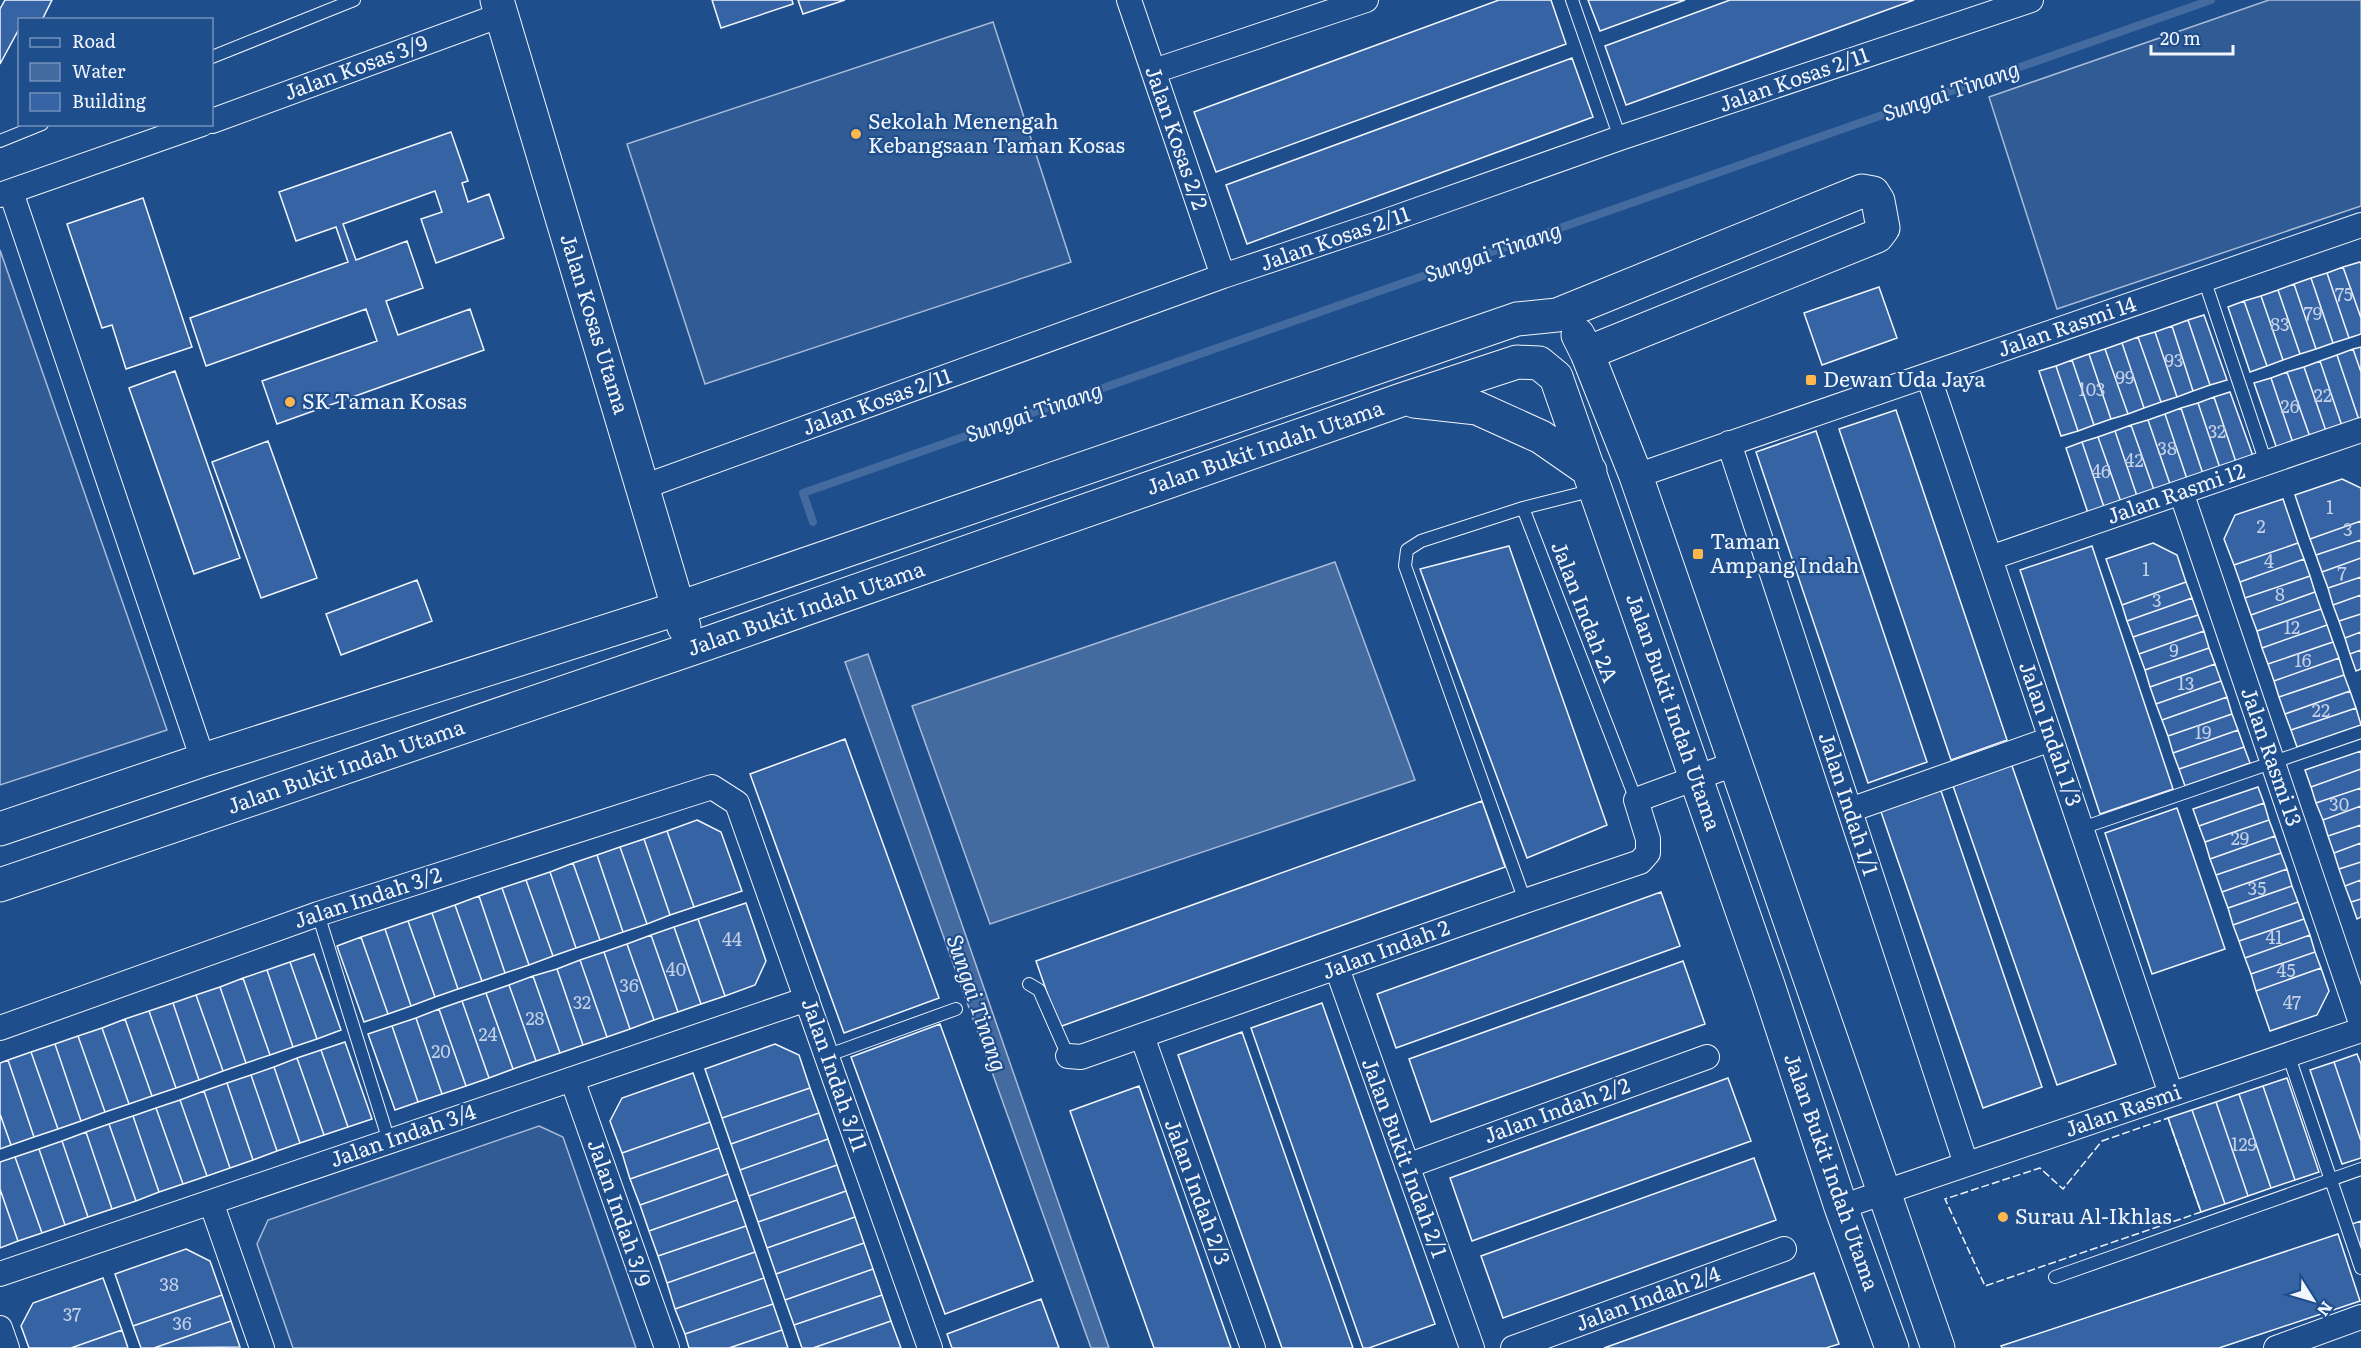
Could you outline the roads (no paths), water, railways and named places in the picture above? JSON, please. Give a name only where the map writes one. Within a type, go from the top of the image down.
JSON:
[{"type":"street","name":"Jalan Kosas 2/2","points":[[1129,0],[1223,276]]},
{"type":"street","points":[[1154,71],[1363,0]]},
{"type":"street","name":"Jalan Kosas 2/11","points":[[642,487],[1223,276],[2028,0]]},
{"type":"street","name":"Jalan Kosas 3/9","points":[[213,121],[499,8]]},
{"type":"street","name":"Jalan Kosas Utama","points":[[499,8],[691,649]]},
{"type":"street","points":[[196,126],[6,194],[202,760]]},
{"type":"street","name":"Jalan Bukit Indah Utama","points":[[0,829],[202,760],[679,608],[1517,320],[1557,315],[1862,191],[1874,193],[1878,201],[1883,228],[1877,236],[1587,353]]},
{"type":"street","name":"Jalan Rasmi 14","points":[[1636,476],[2361,225]]},
{"type":"street","name":"Jalan Bukit Indah Utama","points":[[1557,315],[1576,332],[1587,353],[1636,476],[1938,1348]]},
{"type":"street","name":"Jalan Bukit Indah Utama","points":[[0,885],[691,649],[1401,400],[1517,362],[1539,363],[1556,377],[1593,480],[1768,985],[1841,1208],[1892,1348]]},
{"type":"street","name":"Jalan Indah 1/3","points":[[1928,375],[2171,1094]]},
{"type":"street","points":[[1401,400],[1477,408],[1541,437],[1593,480]]},
{"type":"street","name":"Jalan Rasmi 12","points":[[1990,558],[2361,430]]},
{"type":"street","name":"Jalan Indah 1/1","points":[[1729,443],[1966,1164]]},
{"type":"street","name":"Jalan Rasmi 13","points":[[2181,492],[2361,1023]]},
{"type":"street","points":[[1850,810],[2051,739]]},
{"type":"street","points":[[1636,800],[1734,764]]},
{"type":"street","name":"Jalan Indah 3/2","points":[[0,1028],[318,914],[712,787],[736,803]]},
{"type":"street","name":"Jalan Indah 2","points":[[1068,1056],[1081,1057],[1525,900],[1640,862],[1648,854],[1648,839],[1636,800]]},
{"type":"street","name":"Jalan Indah 3/11","points":[[736,803],[930,1348]]},
{"type":"street","name":"Jalan Bukit Indah 2/1","points":[[1337,968],[1472,1348]]},
{"type":"street","name":"Jalan Indah 3/4","points":[[0,1274],[807,999]]},
{"type":"street","name":"Jalan Rasmi","points":[[1841,1208],[2361,1030]]},
{"type":"street","name":"Jalan Indah 2/3","points":[[1142,1036],[1253,1348]]},
{"type":"street","name":"Jalan Indah 2/2","points":[[1407,1166],[1707,1057]]},
{"type":"street","name":"Jalan Indah 3/9","points":[[572,1079],[667,1348]]},
{"type":"street","points":[[211,1202],[262,1348]]},
{"type":"street","name":"Jalan Indah 2/4","points":[[1513,1348],[1784,1249]]},
{"type":"street","points":[[2276,1348],[2361,1317]]},
{"type":"street","points":[[0,1328],[7,1348]]},
{"type":"lane","points":[[213,57],[354,0]]},
{"type":"lane","points":[[1572,0],[1620,138]]},
{"type":"lane","points":[[0,141],[37,126]]},
{"type":"lane","points":[[2204,279],[2266,463]]},
{"type":"lane","points":[[1525,900],[1405,566],[1407,550],[1421,541],[1523,508],[1593,480]]},
{"type":"lane","name":"Jalan Indah 2A","points":[[1523,508],[1636,800]]},
{"type":"lane","points":[[2082,828],[2361,732]]},
{"type":"lane","points":[[318,914],[389,1141]]},
{"type":"lane","points":[[1029,984],[1039,990],[1068,1056]]},
{"type":"lane","points":[[826,1056],[956,1009]]},
{"type":"lane","points":[[2289,1054],[2361,1268]]},
{"type":"lane","points":[[2055,1277],[2361,1169]]},
{"type":"water","points":[[1335,562],[1415,780],[990,924],[912,706]]},
{"type":"water","points":[[868,654],[1109,1348],[1091,1348],[845,662]]},
{"type":"waterway","name":"Sungai Tinang","points":[[813,522],[803,493],[2211,0]]},
{"type":"place","name":"Sekolah Menengah Kebangsaan Taman Kosas","points":[[856,134]]},
{"type":"place","name":"Dewan Uda Jaya","points":[[1811,380]]},
{"type":"place","name":"SK Taman Kosas","points":[[290,402]]},
{"type":"place","name":"Taman Ampang Indah","points":[[1698,554]]},
{"type":"place","name":"Surau Al-Ikhlas","points":[[2003,1217]]}]
